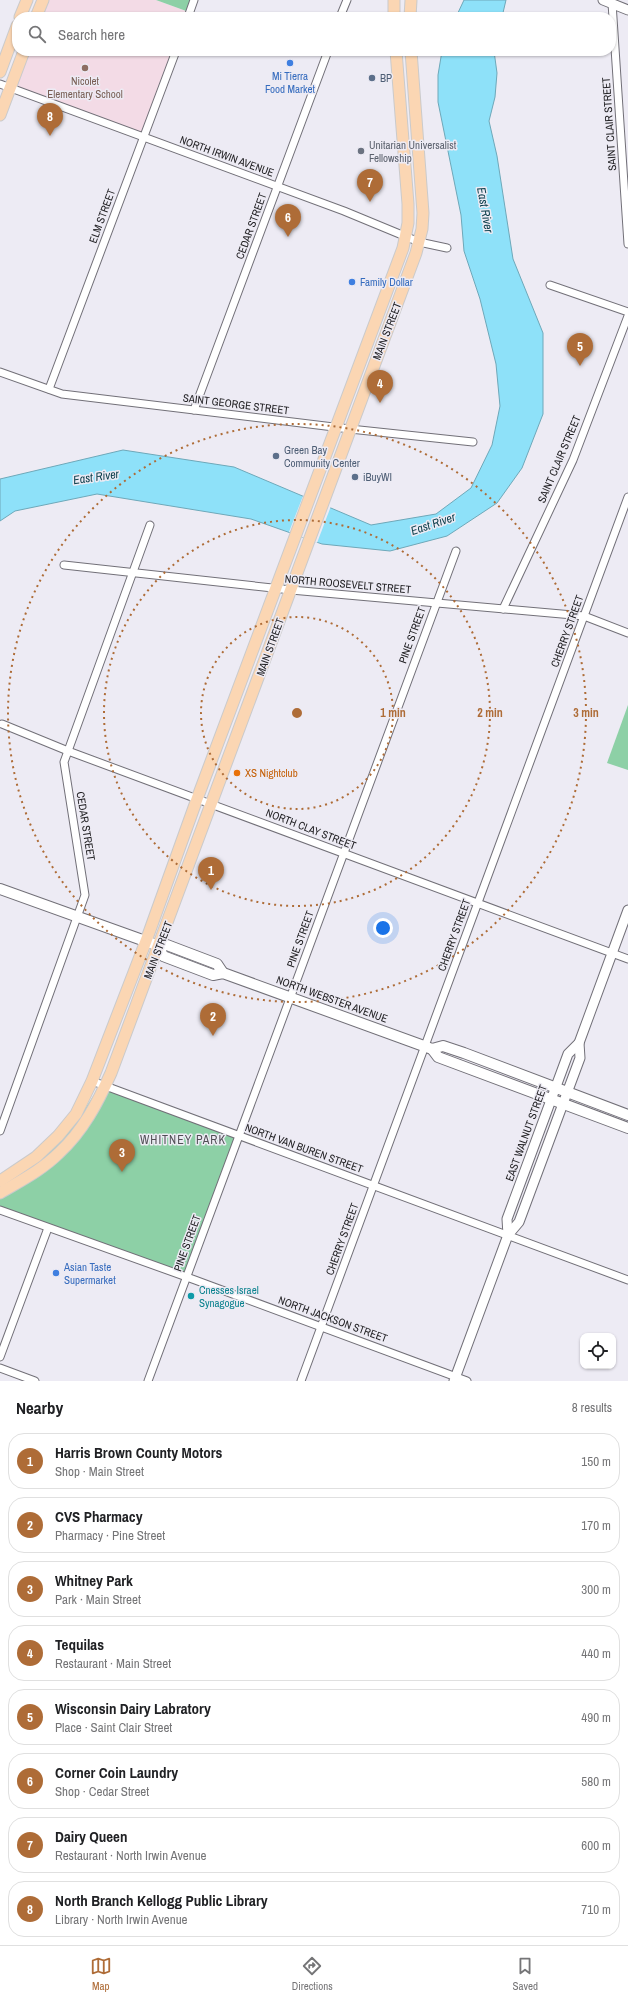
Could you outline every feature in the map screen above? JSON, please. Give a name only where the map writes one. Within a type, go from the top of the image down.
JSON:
[{"type":"main road","points":[[22,12],[27,0]]},
{"type":"main road","points":[[38,12],[42,0]]},
{"type":"main road","points":[[394,0],[394,12]]},
{"type":"main road","points":[[410,12],[411,0]]},
{"type":"main road","points":[[0,72],[12,40]]},
{"type":"main road","points":[[0,115],[5,86],[21,56]]},
{"type":"main road","name":"MAIN STREET","points":[[0,1181],[36,1157],[58,1136],[76,1114],[92,1081],[146,941],[197,799],[403,248],[408,223],[408,204],[396,56]]},
{"type":"main road","name":"MAIN STREET","points":[[0,1193],[58,1154],[72,1140],[85,1122],[105,1086],[159,946],[419,242],[423,213],[411,56]]},
{"type":"main road","name":"NORTH WEBSTER AVENUE","points":[[0,889],[159,946],[163,956],[213,975],[223,973],[428,1047],[443,1046],[568,1091],[628,1115]]},
{"type":"main road","name":"NORTH WEBSTER AVENUE","points":[[428,1047],[438,1057],[628,1128]]},
{"type":"street","points":[[190,12],[194,0]]},
{"type":"street","points":[[342,12],[347,0]]},
{"type":"street","points":[[608,2],[628,10]]},
{"type":"street","name":"SAINT CLAIR STREET","points":[[608,2],[609,12]]},
{"type":"street","name":"ELM STREET","points":[[49,389],[174,56]]},
{"type":"street","name":"CEDAR STREET","points":[[194,410],[326,56]]},
{"type":"street","name":"SAINT CLAIR STREET","points":[[612,56],[628,244]]},
{"type":"street","name":"NORTH IRWIN AVENUE","points":[[5,86],[278,186],[344,211],[405,237],[419,242],[447,248]]},
{"type":"street","points":[[550,285],[628,312]]},
{"type":"street","name":"SAINT CLAIR STREET","points":[[503,609],[573,460],[628,316]]},
{"type":"street","name":"SAINT GEORGE STREET","points":[[0,372],[62,394],[350,429],[473,442]]},
{"type":"street","name":"CHERRY STREET","points":[[301,1381],[373,1185],[428,1047],[477,903],[628,497]]},
{"type":"street","name":"CEDAR STREET","points":[[0,1131],[85,895],[64,762],[134,574],[150,526]]},
{"type":"street","name":"PINE STREET","points":[[148,1381],[456,550]]},
{"type":"street","name":"NORTH ROOSEVELT STREET","points":[[64,565],[134,574],[291,590],[584,616],[628,633]]},
{"type":"street","name":"NORTH CLAY STREET","points":[[2,724],[68,751],[628,959]]},
{"type":"street","name":"EAST WALNUT STREET","points":[[455,1379],[508,1235],[519,1222],[568,1091],[580,1058],[579,1043],[628,910]]},
{"type":"street","name":"EAST WALNUT STREET","points":[[508,1235],[508,1219],[568,1054],[579,1043]]},
{"type":"street","name":"NORTH VAN BUREN STREET","points":[[92,1081],[628,1280]]},
{"type":"street","name":"NORTH JACKSON STREET","points":[[0,1210],[321,1327],[455,1379],[467,1381]]},
{"type":"street","points":[[0,1357],[48,1228]]},
{"type":"street","points":[[0,1368],[35,1381]]},
{"type":"shaded area","points":[[43,0],[156,0],[189,12],[38,12]]},
{"type":"shaded area","points":[[22,56],[173,56],[144,136],[10,88]]},
{"type":"green space","points":[[156,0],[194,0],[189,12]]},
{"type":"green space","points":[[628,705],[628,770],[607,763]]},
{"type":"green space","name":"WHITNEY PARK","points":[[101,1084],[239,1135],[187,1277],[0,1210],[0,1184],[79,1118]]},
{"type":"water","points":[[464,0],[506,0],[503,12],[458,12]]},
{"type":"water","name":"East River","points":[[441,56],[495,56],[497,73],[495,97],[489,121],[497,156],[513,259],[543,333],[543,414],[522,468],[497,503],[447,536],[390,551],[322,544],[251,519],[97,494],[15,511],[0,521],[0,479],[123,450],[234,467],[371,525],[436,514],[471,488],[492,445],[500,406],[496,364],[480,299],[464,251],[461,215],[438,102],[438,75]]},
{"type":"pier","points":[[303,496],[331,506],[317,543],[289,532]]},
{"type":"place","name":"Mi Tierra Food Market","points":[[290,63]]},
{"type":"place","name":"Nicolet Elementary School","points":[[85,68]]},
{"type":"place","name":"BP","points":[[372,78]]},
{"type":"place","name":"North Branch Kellogg Public Library","points":[[50,136]]},
{"type":"place","name":"Unitarian Universalist Fellowship","points":[[361,151]]},
{"type":"place","name":"Dairy Queen","points":[[370,202]]},
{"type":"place","name":"Corner Coin Laundry","points":[[288,237]]},
{"type":"place","name":"Family Dollar","points":[[352,282]]},
{"type":"place","name":"Wisconsin Dairy Labratory","points":[[580,366]]},
{"type":"place","name":"Tequilas","points":[[380,403]]},
{"type":"place","name":"Green Bay Community Center","points":[[276,456]]},
{"type":"place","name":"iBuyWI","points":[[355,477]]},
{"type":"place","name":"XS Nightclub","points":[[237,773]]},
{"type":"place","name":"Harris Brown County Motors","points":[[211,890]]},
{"type":"place","name":"CVS Pharmacy","points":[[213,1036]]},
{"type":"place","name":"Whitney Park","points":[[122,1172]]},
{"type":"place","name":"Asian Taste Supermarket","points":[[56,1273]]},
{"type":"place","name":"Cnesses Israel Synagogue","points":[[191,1296]]},
{"type":"district","name":"WHITNEY PARK","points":[[183,1140]]}]
